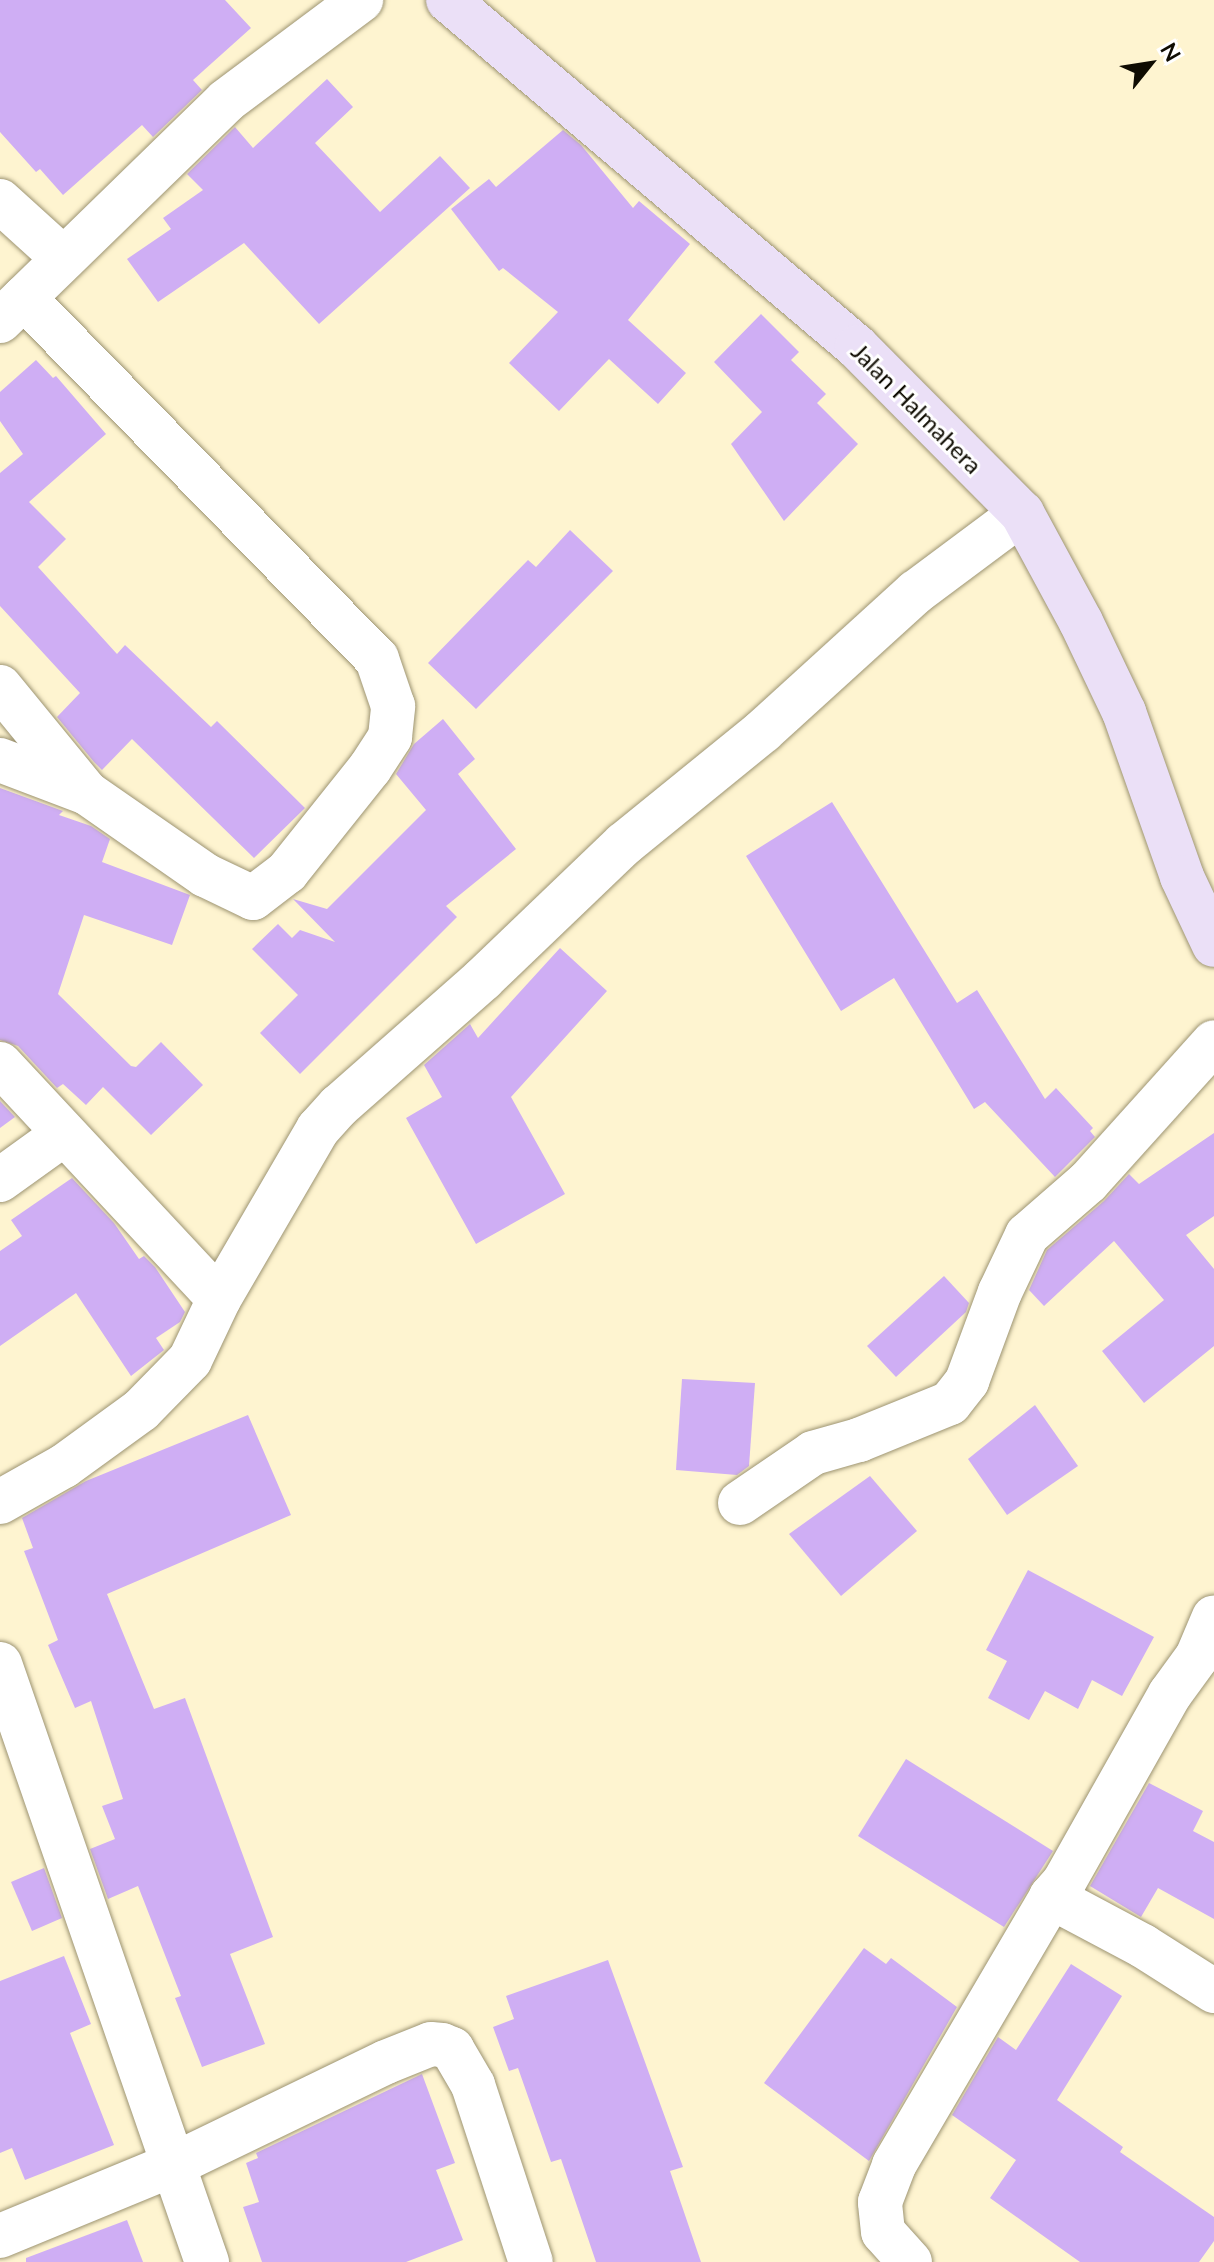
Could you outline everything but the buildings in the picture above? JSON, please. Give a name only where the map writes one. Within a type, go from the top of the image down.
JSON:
[{"type":"main road","name":"Jalan Halmahera","points":[[448,0],[857,347],[1022,513],[1081,622],[1124,712],[1182,877],[1214,945]]},
{"type":"street","points":[[0,760],[87,793],[205,875],[253,898],[287,872],[370,768],[390,737],[393,706],[377,659],[12,310],[226,101],[361,0]]},
{"type":"street","points":[[0,201],[64,259]]},
{"type":"street","points":[[0,1502],[64,1466],[141,1410],[190,1360],[219,1299],[318,1129],[339,1106],[483,979],[624,844],[763,731],[916,592],[1022,513]]},
{"type":"street","points":[[0,687],[87,793]]},
{"type":"street","points":[[740,1503],[813,1453],[859,1440],[950,1403],[967,1381],[1000,1292],[1027,1235],[1088,1182],[1214,1042]]},
{"type":"street","points":[[0,1064],[219,1299]]},
{"type":"street","points":[[0,1180],[64,1134]]},
{"type":"street","points":[[910,2262],[883,2232],[880,2202],[889,2177],[1051,1897],[1064,1882],[1170,1694],[1206,1661],[1214,1617]]},
{"type":"street","points":[[0,1664],[207,2262]]},
{"type":"street","points":[[1051,1897],[1143,1946],[1214,1991]]},
{"type":"street","points":[[0,2236],[175,2164],[310,2096],[431,2044],[452,2049],[473,2085],[531,2262]]}]
